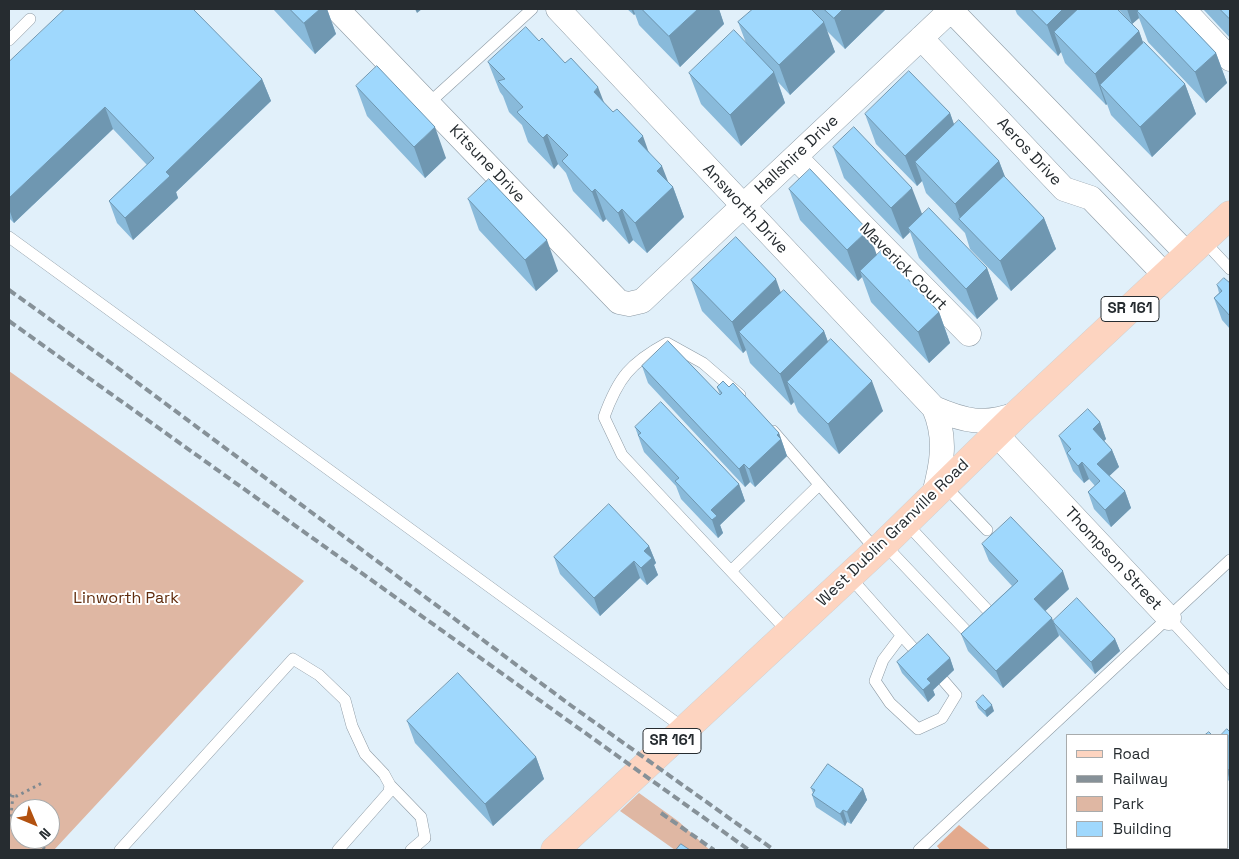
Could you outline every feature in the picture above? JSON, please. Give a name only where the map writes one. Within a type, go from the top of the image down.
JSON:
[{"type":"main road","name":"West Dublin Granville Road","points":[[555,850],[880,547],[1017,414],[1230,215]]},
{"type":"street","name":"Kitsune Drive","points":[[337,9],[619,302],[630,304],[642,301]]},
{"type":"street","name":"Answorth Drive","points":[[558,9],[934,408],[960,419],[986,422],[1017,414]]},
{"type":"street","name":"Hallshire Drive","points":[[642,301],[952,9]]},
{"type":"street","points":[[952,9],[1195,248]]},
{"type":"street","points":[[1183,9],[1230,59]]},
{"type":"street","name":"Aeros Drive","points":[[921,38],[1064,189],[1091,198],[1165,275]]},
{"type":"street","name":"Maverick Court","points":[[795,157],[969,334]]},
{"type":"street","name":"Answorth Drive","points":[[934,408],[943,441],[939,490]]},
{"type":"street","name":"Thompson Street","points":[[996,434],[1168,618]]},
{"type":"lane","points":[[429,103],[532,9]]},
{"type":"lane","points":[[9,40],[30,19]]},
{"type":"lane","points":[[9,237],[685,729]]},
{"type":"lane","points":[[1195,248],[1230,269]]},
{"type":"lane","points":[[749,404],[736,390],[702,363],[667,342],[643,356],[615,387],[604,417],[622,455],[788,632]]},
{"type":"lane","points":[[762,418],[819,485],[971,636],[994,616],[905,522]]},
{"type":"lane","points":[[731,571],[819,485]]},
{"type":"lane","points":[[939,490],[987,530]]},
{"type":"lane","points":[[919,850],[1230,560]]},
{"type":"lane","points":[[849,576],[920,656]]},
{"type":"lane","name":"Thompson Street","points":[[1168,618],[1230,684]]},
{"type":"lane","points":[[901,636],[883,660],[875,680],[890,703],[918,729],[942,718],[956,695],[944,680]]},
{"type":"lane","points":[[120,850],[293,658],[319,675],[345,700],[352,726],[365,754],[384,774],[390,786],[421,817],[425,838],[411,850]]},
{"type":"lane","points":[[338,850],[389,792],[390,786]]},
{"type":"path","points":[[11,795],[17,796],[44,782]]},
{"type":"green space","name":"Linworth Park","points":[[9,371],[304,581],[60,844],[60,799],[10,799],[10,849],[54,850],[9,850]]},
{"type":"green space","points":[[639,793],[678,821],[710,850],[675,850],[620,811]]},
{"type":"shaded area","points":[[959,825],[991,850],[940,850],[937,846]]},
{"type":"building","points":[[65,9],[193,9],[262,79],[166,172],[170,176],[125,218],[109,201],[154,158],[105,107],[9,198],[9,62]]},
{"type":"building","points":[[290,9],[320,9],[304,23]]},
{"type":"building","points":[[642,9],[698,9],[669,36]]},
{"type":"building","points":[[753,9],[811,9],[824,22],[779,65],[738,22]]},
{"type":"building","points":[[824,9],[843,9],[834,18]]},
{"type":"building","points":[[1031,9],[1063,9],[1047,25]]},
{"type":"building","points":[[1078,9],[1117,9],[1139,31],[1095,74],[1054,32]]},
{"type":"building","points":[[1140,9],[1174,9],[1216,53],[1195,72],[1137,11]]},
{"type":"building","points":[[1220,9],[1230,9],[1230,19]]},
{"type":"building","points":[[526,27],[539,41],[542,38],[565,63],[571,58],[598,87],[594,92],[613,112],[617,109],[643,136],[638,141],[662,166],[657,171],[673,187],[635,223],[622,209],[618,213],[595,189],[592,192],[562,161],[568,155],[547,134],[543,138],[517,112],[523,107],[498,81],[505,79],[488,62]]},
{"type":"building","points":[[734,30],[774,72],[730,115],[689,73]]},
{"type":"building","points":[[1144,42],[1185,84],[1140,127],[1100,85]]},
{"type":"building","points":[[377,66],[435,127],[414,147],[356,86]]},
{"type":"building","points":[[909,71],[950,113],[905,156],[865,114]]},
{"type":"building","points":[[959,120],[999,161],[955,204],[915,162]]},
{"type":"building","points":[[854,127],[912,188],[891,208],[833,147]]},
{"type":"building","points":[[810,169],[868,230],[847,250],[789,189]]},
{"type":"building","points":[[1004,176],[1044,218],[1000,261],[959,219]]},
{"type":"building","points":[[489,179],[547,240],[525,260],[468,199]]},
{"type":"building","points":[[929,208],[987,268],[966,289],[908,228]]},
{"type":"building","points":[[736,237],[776,279],[732,322],[691,280]]},
{"type":"building","points":[[881,251],[939,312],[918,332],[860,271]]},
{"type":"building","points":[[1224,278],[1230,283],[1230,316],[1214,298],[1222,291],[1217,285]]},
{"type":"building","points":[[784,290],[824,331],[780,374],[739,332]]},
{"type":"building","points":[[831,339],[872,381],[828,424],[787,382]]},
{"type":"building","points":[[668,341],[720,395],[722,393],[717,387],[723,381],[729,387],[733,383],[779,433],[777,435],[781,439],[749,469],[744,464],[739,469],[642,366]]},
{"type":"building","points":[[661,402],[739,484],[711,510],[717,516],[712,520],[675,481],[679,478],[638,435],[641,433],[635,427]]},
{"type":"building","points":[[1088,409],[1100,422],[1093,429],[1112,450],[1097,464],[1125,491],[1105,510],[1088,492],[1100,481],[1082,462],[1078,466],[1067,453],[1071,449],[1059,436]]},
{"type":"building","points":[[609,504],[649,546],[644,551],[652,558],[641,568],[634,561],[594,598],[554,557]]},
{"type":"building","points":[[1011,517],[1063,571],[1034,599],[1052,618],[996,671],[961,634],[1018,581],[982,544]]},
{"type":"building","points":[[1077,598],[1115,639],[1091,662],[1053,621]]},
{"type":"building","points":[[928,634],[950,658],[927,679],[931,683],[923,690],[897,662]]},
{"type":"building","points":[[458,673],[536,757],[485,804],[407,721]]},
{"type":"building","points":[[983,695],[992,705],[985,711],[976,702]]},
{"type":"building","points":[[1227,729],[1230,732],[1229,769],[1229,734],[1222,734]]},
{"type":"building","points":[[828,764],[863,789],[847,812],[843,810],[840,814],[812,795],[815,790],[811,788]]},
{"type":"building","points":[[681,844],[690,850],[676,850]]},
{"type":"railway","points":[[9,290],[115,366],[573,707],[774,850]]},
{"type":"railway","points":[[9,321],[749,850]]},
{"type":"railway","points":[[661,813],[714,850]]}]
